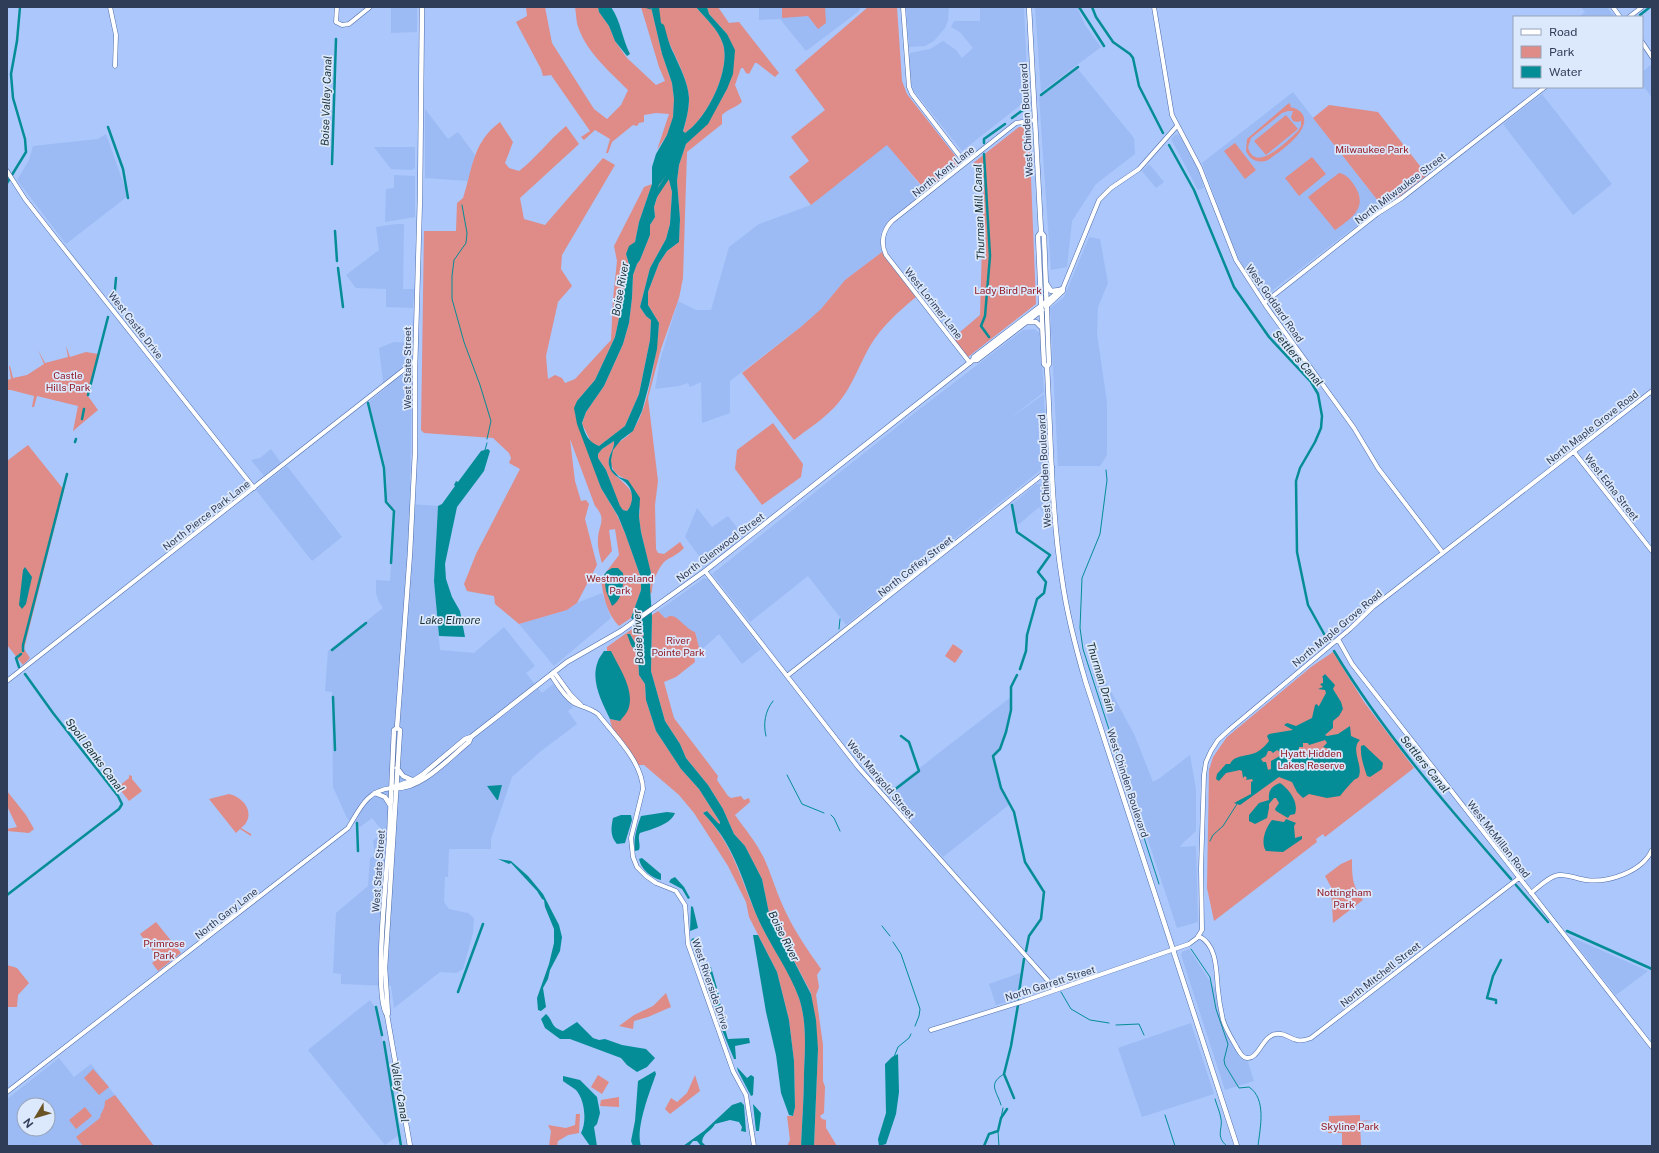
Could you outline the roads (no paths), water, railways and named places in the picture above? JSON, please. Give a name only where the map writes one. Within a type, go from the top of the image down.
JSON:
[{"type":"main road","name":"West State Street","points":[[410,1146],[387,1015],[382,997],[381,958],[390,805],[395,787],[394,730],[397,728],[410,553],[416,434],[415,361],[420,176],[422,7]]},
{"type":"main road","name":"West Chinden Boulevard","points":[[1029,7],[1040,232],[1038,236],[1042,330],[1044,364],[1047,367]]},
{"type":"main road","name":"West Chinden Boulevard","points":[[1040,232],[1044,235],[1049,364],[1047,367],[1055,516],[1060,570],[1075,646],[1237,1146]]},
{"type":"main road","points":[[1045,280],[1051,290],[1061,289]]},
{"type":"main road","name":"North Glenwood Street","points":[[971,362],[974,357],[1046,304]]},
{"type":"main road","name":"North Glenwood Street","points":[[395,787],[414,780],[567,662],[621,631],[705,571],[971,362],[977,360],[1025,323],[1041,308]]},
{"type":"main road","points":[[1025,323],[1036,322],[1042,330]]},
{"type":"main road","name":"West State Street","points":[[387,1015],[385,968],[395,787],[400,730],[397,728]]},
{"type":"main road","name":"North Glenwood Street","points":[[395,787],[407,787],[424,779],[469,742],[471,737]]},
{"type":"main road","points":[[397,767],[403,776],[414,780]]},
{"type":"main road","points":[[375,793],[385,797],[390,805]]},
{"type":"street","points":[[110,7],[116,35],[115,66]]},
{"type":"street","points":[[337,7],[336,22],[342,25],[349,24],[370,7]]},
{"type":"street","points":[[903,7],[909,87],[912,94],[965,163]]},
{"type":"street","name":"West Goddard Road","points":[[1154,7],[1171,110],[1177,126],[1200,168],[1236,260],[1264,303],[1354,428],[1378,468],[1443,553]]},
{"type":"street","points":[[1613,7],[1619,16]]},
{"type":"street","points":[[1630,16],[1642,7]]},
{"type":"street","points":[[1644,48],[1652,57]]},
{"type":"street","name":"North Milwaukee Street","points":[[1264,303],[1383,210],[1402,198],[1544,88]]},
{"type":"street","name":"North Kent Lane","points":[[885,253],[883,239],[889,224],[1016,123],[1035,120]]},
{"type":"street","name":"North Glenwood Street","points":[[1046,304],[1061,289],[1099,200],[1110,188],[1139,169],[1177,126]]},
{"type":"street","name":"West Castle Drive","points":[[7,171],[52,234],[254,488]]},
{"type":"street","name":"West Lorimer Lane","points":[[885,253],[971,362]]},
{"type":"street","name":"North Pierce Park Lane","points":[[7,682],[415,361]]},
{"type":"street","name":"North Maple Grove Road","points":[[1199,936],[1202,930],[1203,921],[1201,869],[1204,775],[1206,762],[1218,740],[1338,639],[1368,610],[1652,391]]},
{"type":"street","name":"West Edna Street","points":[[1574,452],[1652,551]]},
{"type":"street","name":"North Coffey Street","points":[[787,676],[1052,467]]},
{"type":"street","name":"West Marigold Street","points":[[705,571],[858,767],[1051,984],[1054,990]]},
{"type":"street","name":"West McMillan Road","points":[[1338,639],[1352,664],[1652,1047]]},
{"type":"street","name":"West Riverside Drive","points":[[552,674],[581,705],[598,714],[638,768],[642,789],[630,838],[633,857],[637,867],[646,876],[656,883],[676,892],[685,905],[688,944],[733,1071],[746,1095],[754,1146]]},
{"type":"street","name":"North Gary Lane","points":[[7,1092],[348,828],[359,808],[366,799],[375,793],[395,787]]},
{"type":"street","points":[[1531,893],[1549,879],[1560,875],[1590,881],[1615,878],[1635,868],[1647,858],[1652,850]]},
{"type":"street","name":"North Mitchell Street","points":[[1199,936],[1207,941],[1215,960],[1222,1013],[1227,1030],[1242,1055],[1249,1058],[1255,1054],[1268,1037],[1275,1034],[1282,1034],[1300,1041],[1311,1038],[1519,878]]},
{"type":"street","points":[[1173,949],[1190,944],[1199,936]]},
{"type":"street","name":"North Garrett Street","points":[[931,1030],[1173,949]]},
{"type":"water","points":[[598,7],[611,7],[614,12],[630,54],[627,56],[615,41],[609,26],[599,12]]},
{"type":"water","points":[[651,7],[659,7],[661,23],[664,25],[671,47],[687,86],[689,102],[683,131],[685,133],[701,117],[709,106],[724,67],[725,55],[721,39],[711,24],[696,7],[707,7],[709,14],[727,34],[735,50],[733,74],[727,89],[708,124],[686,144],[679,165],[677,181],[680,219],[679,242],[667,251],[659,263],[648,292],[648,305],[659,323],[657,349],[642,411],[633,431],[621,440],[613,450],[611,460],[612,469],[619,477],[628,480],[640,498],[639,517],[641,532],[651,573],[651,671],[665,721],[680,744],[686,758],[708,785],[723,809],[734,834],[745,846],[762,879],[769,913],[811,994],[816,1020],[818,1049],[814,1146],[801,1146],[805,1035],[802,1007],[789,976],[761,925],[741,873],[729,848],[722,836],[703,813],[707,811],[718,823],[720,824],[720,822],[699,789],[681,769],[656,731],[646,700],[645,684],[639,675],[638,655],[631,645],[627,634],[630,634],[636,645],[644,635],[641,625],[631,618],[641,590],[641,578],[618,516],[601,488],[577,424],[574,408],[577,401],[595,380],[615,337],[629,264],[626,254],[629,246],[635,242],[639,222],[652,184],[652,167],[656,154],[667,135],[673,117],[674,99],[672,83],[662,54]],"holes":[[[666,176],[668,176],[672,192],[670,224],[666,239],[650,268],[640,307],[646,316],[651,320],[650,340],[639,394],[625,426],[599,446],[592,442],[588,437],[584,431],[582,423],[586,412],[604,386],[623,344],[629,323],[633,275],[650,235],[650,225],[655,217],[654,207],[659,191],[657,190]],[[614,441],[609,459],[609,465],[613,473],[625,482],[630,489],[632,500],[627,511],[623,510],[620,506],[606,470],[598,458],[598,454],[602,449]]]},
{"type":"water","name":"Lake Elmore","points":[[488,449],[490,451],[484,471],[457,507],[445,564],[446,579],[452,597],[460,611],[465,637],[439,636],[434,581],[438,506],[442,504],[455,486],[456,481],[458,482],[481,451]]},
{"type":"water","points":[[25,567],[32,577],[26,604],[22,609],[19,605],[23,570]]},
{"type":"water","points":[[612,568],[618,568],[623,573],[623,587],[618,600],[612,606],[606,591],[604,575]]},
{"type":"water","points":[[604,651],[611,651],[628,685],[630,700],[628,709],[620,721],[610,719],[596,684],[595,676],[598,660]]},
{"type":"water","points":[[1325,674],[1335,685],[1333,689],[1341,702],[1343,709],[1339,716],[1333,721],[1333,728],[1325,735],[1338,734],[1350,726],[1351,736],[1360,740],[1356,748],[1360,772],[1359,777],[1352,782],[1340,796],[1327,798],[1309,794],[1303,798],[1297,792],[1292,782],[1279,777],[1240,805],[1234,803],[1251,794],[1252,779],[1246,780],[1247,778],[1245,776],[1243,778],[1242,771],[1240,770],[1226,773],[1219,781],[1216,779],[1217,774],[1226,764],[1230,764],[1235,759],[1253,754],[1260,750],[1269,741],[1267,736],[1269,734],[1293,730],[1284,725],[1287,723],[1296,726],[1312,718],[1315,705],[1317,704],[1319,706],[1326,693],[1325,690],[1318,689],[1323,687],[1320,684],[1323,683],[1322,677]],"holes":[[[1325,740],[1327,743],[1323,747],[1329,749],[1329,753],[1311,757],[1308,755],[1299,754],[1299,747],[1303,747],[1303,743],[1308,743],[1309,745]],[[1277,750],[1280,752],[1280,756],[1271,761],[1271,769],[1268,770],[1266,762],[1263,762],[1261,759],[1266,756],[1268,751],[1273,753]]]},
{"type":"water","points":[[1364,745],[1383,763],[1382,769],[1370,777],[1367,776],[1362,758],[1361,746]]},
{"type":"water","points":[[1280,783],[1287,789],[1294,800],[1296,805],[1295,814],[1290,815],[1288,818],[1276,811],[1275,809],[1279,803],[1276,798],[1274,798],[1269,804],[1267,818],[1255,824],[1249,821],[1249,815],[1259,803],[1269,800],[1271,789]]},
{"type":"water","points":[[502,785],[498,800],[497,800],[487,786]]},
{"type":"water","points":[[667,812],[675,813],[673,817],[665,824],[640,833],[639,850],[635,851],[635,838],[641,816]]},
{"type":"water","points":[[621,815],[631,815],[632,820],[625,843],[617,844],[612,835],[612,825],[613,818]]},
{"type":"water","points":[[1286,819],[1296,823],[1294,826],[1295,838],[1302,836],[1302,839],[1283,852],[1266,851],[1264,847],[1264,839],[1270,823],[1272,820],[1284,822]]},
{"type":"water","points":[[642,858],[661,874],[661,880],[644,870],[639,859]]},
{"type":"water","points":[[498,859],[511,861],[528,876],[543,894],[559,925],[562,937],[560,951],[543,988],[546,1007],[541,1011],[538,1010],[537,998],[549,964],[554,943],[554,929],[545,907],[544,900],[537,891],[511,863],[509,864]]},
{"type":"water","points":[[675,877],[684,887],[690,898],[688,899],[682,889],[669,882]]},
{"type":"water","points":[[691,906],[693,907],[698,928],[690,931]]},
{"type":"water","points":[[753,935],[758,935],[777,972],[789,1020],[794,1061],[795,1107],[793,1116],[789,1115],[781,1093],[776,1055],[766,1012]]},
{"type":"water","points":[[693,938],[696,940],[702,958],[697,959],[691,940]]},
{"type":"water","points":[[711,967],[719,995],[723,1024],[721,1024],[703,970]]},
{"type":"water","points":[[546,1014],[556,1028],[563,1031],[577,1022],[593,1038],[599,1040],[605,1039],[622,1045],[646,1049],[655,1058],[647,1067],[637,1072],[627,1065],[621,1058],[570,1039],[560,1039],[545,1028],[541,1019]]},
{"type":"water","points":[[725,1029],[728,1039],[749,1038],[750,1043],[735,1046],[736,1059],[734,1059],[722,1030]]},
{"type":"water","points":[[898,1054],[899,1092],[896,1114],[886,1144],[879,1146],[878,1139],[886,1113],[885,1064],[892,1057]]},
{"type":"water","points":[[737,1067],[747,1078],[751,1075],[754,1077],[753,1095],[751,1096]]},
{"type":"water","points":[[655,1071],[656,1074],[647,1100],[640,1130],[641,1146],[633,1146],[631,1141],[635,1121],[638,1081]]},
{"type":"water","points":[[563,1076],[580,1080],[597,1097],[600,1113],[597,1124],[594,1127],[597,1146],[590,1146],[581,1133],[584,1123],[583,1105],[579,1094],[576,1090],[563,1081]]},
{"type":"water","points":[[741,1102],[744,1105],[746,1132],[741,1131],[742,1127],[739,1122],[730,1120],[715,1124],[704,1136],[702,1142],[706,1146],[701,1146],[697,1141],[693,1141],[689,1146],[683,1146],[704,1131],[732,1105]]},
{"type":"water","points":[[753,1104],[761,1113],[759,1131],[756,1131]]},
{"type":"waterway","points":[[7,183],[26,152],[25,139],[13,98],[11,74],[17,41],[20,7]]},
{"type":"waterway","points":[[644,7],[651,9]]},
{"type":"waterway","name":"Thurman Mill Canal","points":[[1079,7],[1104,46]]},
{"type":"waterway","name":"Settlers Canal","points":[[1092,7],[1096,17],[1113,42],[1130,54],[1133,58],[1139,86],[1163,133]]},
{"type":"waterway","points":[[1640,15],[1650,7]]},
{"type":"waterway","name":"Boise Valley Canal","points":[[332,164],[336,39]]},
{"type":"waterway","name":"Thurman Mill Canal","points":[[1041,95],[1078,67]]},
{"type":"waterway","name":"Thurman Mill Canal","points":[[1012,118],[1027,107]]},
{"type":"waterway","name":"Thurman Mill Canal","points":[[984,143],[984,139],[1005,124]]},
{"type":"waterway","name":"Spoil Banks Canal","points":[[108,127],[123,169],[128,198]]},
{"type":"waterway","name":"Settlers Canal","points":[[1169,145],[1194,190],[1234,287],[1269,337],[1311,382],[1318,394],[1322,416],[1321,428],[1300,468],[1296,481],[1297,552],[1308,605],[1328,641]]},
{"type":"waterway","name":"Thurman Mill Canal","points":[[984,154],[990,256],[985,316],[981,326],[989,337]]},
{"type":"waterway","name":"Boise River","points":[[655,196],[671,172]]},
{"type":"waterway","points":[[462,205],[467,233],[466,243],[454,260],[452,299],[464,342],[480,385],[491,421],[487,439]]},
{"type":"waterway","name":"Boise Valley Canal","points":[[335,231],[337,261]]},
{"type":"waterway","name":"Boise Valley Canal","points":[[338,268],[343,307]]},
{"type":"waterway","points":[[114,300],[116,278]]},
{"type":"waterway","name":"Spoil Banks Canal","points":[[88,395],[108,317]]},
{"type":"waterway","name":"Boise Valley Canal","points":[[368,403],[384,468],[386,502],[394,511],[391,563]]},
{"type":"waterway","points":[[82,419],[84,409]]},
{"type":"waterway","points":[[485,450],[487,443]]},
{"type":"waterway","name":"Thurman Drain","points":[[1106,470],[1107,480],[1100,534],[1082,578],[1080,628],[1083,649],[1159,884]]},
{"type":"waterway","name":"Spoil Banks Canal","points":[[23,651],[23,645],[67,474]]},
{"type":"waterway","name":"Thurman Mill Canal","points":[[1012,505],[1017,532],[1050,555],[1038,572],[1046,582],[1044,593],[1037,599],[1027,635],[1026,651],[1020,669]]},
{"type":"waterway","points":[[839,629],[840,619]]},
{"type":"waterway","name":"Boise Valley Canal","points":[[332,650],[366,623]]},
{"type":"waterway","name":"Settlers Canal","points":[[1334,651],[1353,682],[1395,741],[1440,797],[1511,879]]},
{"type":"waterway","name":"Spoil Banks Canal","points":[[19,667],[16,658],[21,654]]},
{"type":"waterway","name":"Spoil Banks Canal","points":[[7,895],[119,809],[122,804],[118,796],[53,713],[25,674]]},
{"type":"waterway","name":"Thurman Mill Canal","points":[[1017,675],[1011,687],[1011,710],[1006,732],[1000,749],[993,756],[1001,788],[1014,812],[1025,862],[1044,892],[1041,919],[1029,936],[1026,951]]},
{"type":"waterway","name":"Boise Valley Canal","points":[[333,697],[335,750]]},
{"type":"waterway","points":[[766,736],[765,718],[773,701]]},
{"type":"waterway","points":[[889,794],[919,771],[909,742],[901,736]]},
{"type":"waterway","points":[[787,775],[802,804],[824,813]]},
{"type":"waterway","points":[[1210,841],[1213,835],[1223,826],[1237,804]]},
{"type":"waterway","points":[[831,815],[840,831]]},
{"type":"waterway","name":"Valley Canal","points":[[357,823],[358,851]]},
{"type":"waterway","name":"Settlers Canal","points":[[1516,885],[1548,922]]},
{"type":"waterway","points":[[458,992],[483,924]]},
{"type":"waterway","points":[[882,926],[890,936]]},
{"type":"waterway","name":"Settlers Canal","points":[[1567,931],[1652,969]]},
{"type":"waterway","points":[[893,942],[901,954],[920,1009],[915,1026]]},
{"type":"waterway","name":"Thurman Drain","points":[[1191,949],[1210,977],[1216,1009],[1228,1044],[1224,1060],[1225,1065],[1239,1088],[1249,1087],[1255,1092],[1258,1099],[1261,1114],[1258,1146]]},
{"type":"waterway","name":"Thurman Mill Canal","points":[[1018,999],[1024,959]]},
{"type":"waterway","points":[[1496,1003],[1496,1000],[1487,998],[1493,976],[1501,960]]},
{"type":"waterway","points":[[1061,992],[1071,1009],[1090,1020],[1109,1023]]},
{"type":"waterway","name":"Thurman Mill Canal","points":[[1014,1098],[1004,1074],[1011,1046],[1018,1005]]},
{"type":"waterway","name":"Valley Canal","points":[[376,1007],[382,1035]]},
{"type":"waterway","points":[[1116,1025],[1139,1024],[1144,1035]]},
{"type":"waterway","points":[[894,1057],[898,1047],[909,1038],[911,1034]]},
{"type":"waterway","name":"Valley Canal","points":[[384,1042],[401,1146]]},
{"type":"waterway","points":[[1001,1105],[995,1085],[996,1081],[1004,1074]]},
{"type":"waterway","points":[[1215,1099],[1221,1119],[1220,1136],[1223,1143],[1227,1146]]},
{"type":"waterway","name":"Thurman Mill Canal","points":[[1001,1118],[1003,1108]]},
{"type":"waterway","name":"Thurman Mill Canal","points":[[984,1146],[989,1134],[998,1131],[1001,1118],[1007,1109]]},
{"type":"waterway","points":[[1165,1115],[1175,1146]]},
{"type":"waterway","points":[[998,1131],[999,1146]]},
{"type":"park label","name":"Milwaukee Park","points":[[1372,149]]},
{"type":"park label","name":"Lady Bird Park","points":[[1008,290]]},
{"type":"park label","name":"Castle Hills Park","points":[[68,380]]},
{"type":"park label","name":"Westmoreland Park","points":[[620,584]]},
{"type":"park label","name":"River Pointe Park","points":[[678,646]]},
{"type":"park label","name":"Hyatt Hidden Lakes Reserve","points":[[1311,758]]},
{"type":"park label","name":"Nottingham Park","points":[[1344,898]]},
{"type":"park label","name":"Primrose Park","points":[[164,948]]},
{"type":"park label","name":"Skyline Park","points":[[1350,1126]]}]
